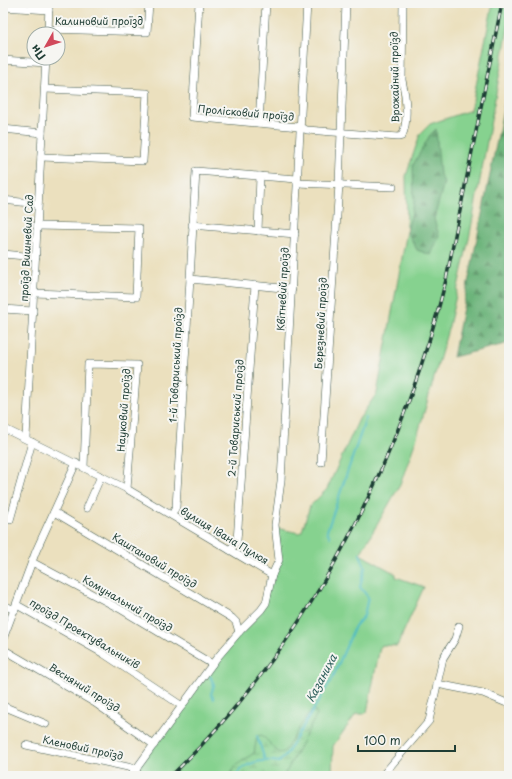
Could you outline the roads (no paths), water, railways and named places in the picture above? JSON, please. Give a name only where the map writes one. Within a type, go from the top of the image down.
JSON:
[{"type":"street","name":"Калиновий проїзд","points":[[66,32],[147,32],[149,3]]},
{"type":"street","name":"Пролісковий проїзд","points":[[199,3],[198,52],[192,117],[299,127],[307,130],[340,132]]},
{"type":"street","points":[[259,123],[266,3]]},
{"type":"street","name":"Квітневий проїзд","points":[[272,575],[279,560],[275,525],[282,481],[299,127],[307,3]]},
{"type":"street","name":"Березневий проїзд","points":[[321,462],[339,184],[346,3]]},
{"type":"street","name":"Врожайний проїзд","points":[[340,132],[402,136],[405,129],[405,91],[402,80],[403,3]]},
{"type":"street","points":[[3,7],[49,7],[48,26]]},
{"type":"street","points":[[3,60],[26,61]]},
{"type":"street","name":"проїзд Вишневий Сад","points":[[10,520],[29,440],[33,311],[46,66]]},
{"type":"street","points":[[41,157],[143,161],[147,93],[45,89]]},
{"type":"street","points":[[3,129],[42,133]]},
{"type":"street","name":"1-й Товариський проїзд","points":[[172,515],[176,507],[196,171],[260,176]]},
{"type":"street","points":[[258,231],[260,176],[297,181],[393,187]]},
{"type":"street","points":[[3,200],[38,204]]},
{"type":"street","points":[[34,293],[136,297],[139,228],[37,226]]},
{"type":"street","points":[[192,226],[295,234]]},
{"type":"street","points":[[3,254],[36,257]]},
{"type":"street","points":[[190,279],[292,289]]},
{"type":"street","name":"2-й Товариський проїзд","points":[[230,550],[237,541],[255,285]]},
{"type":"street","points":[[3,309],[33,311]]},
{"type":"street","name":"Науковий проїзд","points":[[84,467],[88,364],[137,365],[127,489]]},
{"type":"street","name":"вулиця Івана Пулюя","points":[[3,428],[127,489],[272,575],[268,598],[264,606],[239,632],[212,664],[131,776]]},
{"type":"street","points":[[3,639],[32,562],[76,463]]},
{"type":"street","points":[[86,508],[101,476]]},
{"type":"street","name":"Каштановий проїзд","points":[[54,512],[232,618],[236,622],[239,632]]},
{"type":"street","name":"Комунальний проїзд","points":[[32,562],[122,610],[212,664]]},
{"type":"street","name":"проїзд Проектувальників","points":[[3,605],[16,607],[104,654],[182,706]]},
{"type":"street","points":[[382,776],[427,726],[431,716],[443,658],[455,639],[459,626]]},
{"type":"street","name":"Весняний проїзд","points":[[3,649],[95,703],[154,745]]},
{"type":"street","points":[[437,684],[483,693],[509,704]]},
{"type":"street","points":[[3,706],[46,724]]},
{"type":"street","name":"Кленовий проїзд","points":[[26,745],[137,769]]},
{"type":"waterway","points":[[330,537],[327,531],[366,418]]},
{"type":"waterway","name":"Казаниха","points":[[236,776],[250,764],[261,761],[279,762],[286,755],[333,677],[355,626],[364,616],[368,597],[360,587],[365,567],[360,554]]},
{"type":"waterway","points":[[210,676],[214,685],[211,694],[214,699]]},
{"type":"waterway","points":[[257,736],[265,760]]},
{"type":"railway","points":[[171,776],[221,724],[266,668],[307,609],[343,548],[375,483],[403,417],[426,349],[446,280],[502,3]]}]
